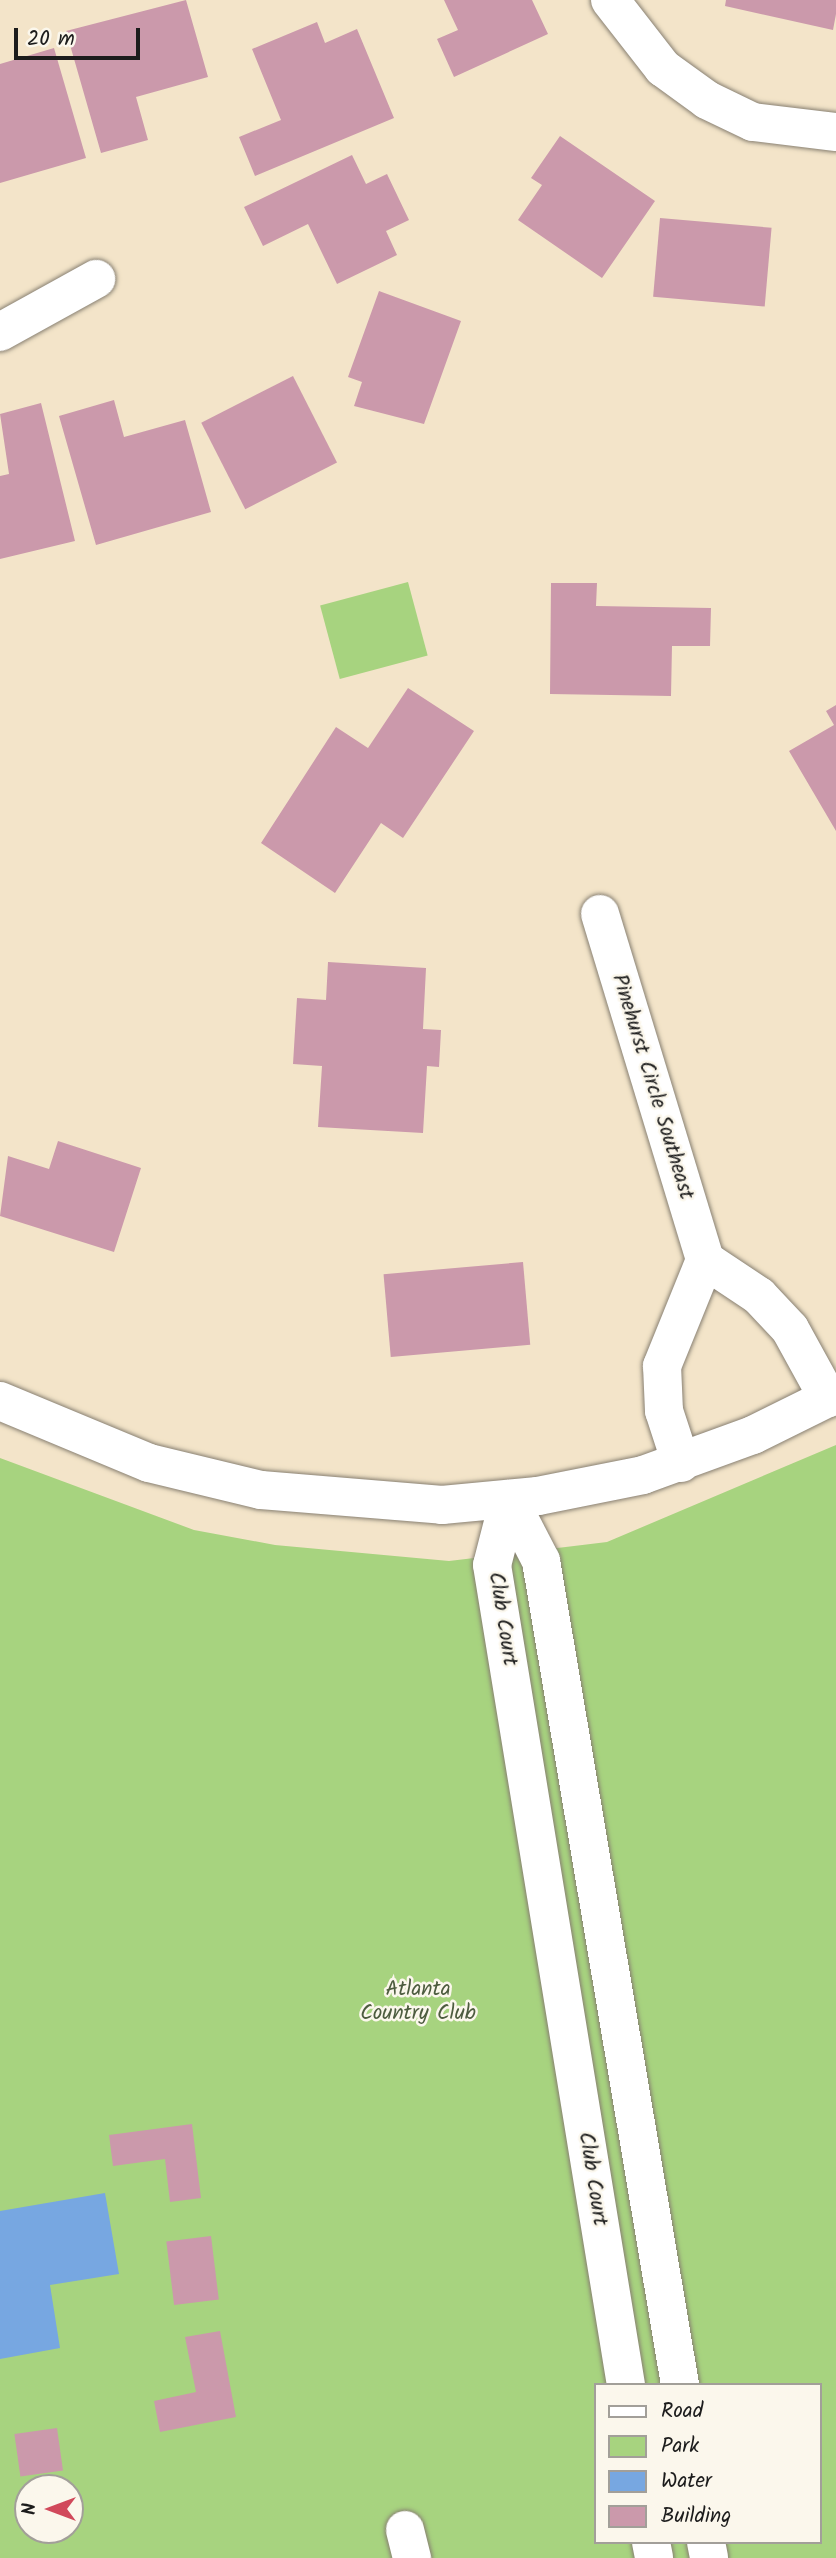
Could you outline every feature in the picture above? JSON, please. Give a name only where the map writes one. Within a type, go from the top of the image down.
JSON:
[{"type":"street","points":[[610,0],[663,68],[707,100],[753,122],[836,132]]},
{"type":"street","points":[[0,332],[96,279]]},
{"type":"street","name":"Pinehurst Circle Southeast","points":[[600,914],[705,1260]]},
{"type":"street","points":[[0,1401],[149,1463],[261,1490],[442,1505],[509,1499],[681,1463],[832,1396],[790,1329],[759,1296],[705,1260],[662,1366],[664,1411],[681,1463]]},
{"type":"street","points":[[509,1499],[541,1561],[680,2383]]},
{"type":"street","name":"Club Court","points":[[509,1499],[492,1565],[626,2383]]},
{"type":"green space","points":[[408,582],[428,655],[340,679],[320,606]]},
{"type":"green space","name":"Atlanta Country Club","points":[[836,1445],[836,2558],[0,2558],[0,1458],[194,1530],[275,1545],[449,1561],[607,1542]]},
{"type":"water","points":[[105,2193],[119,2274],[50,2285],[60,2348],[0,2359],[0,2211]]},
{"type":"building","points":[[186,0],[208,77],[136,97],[148,140],[101,153],[66,31]]},
{"type":"building","points":[[444,0],[532,0],[548,34],[454,77],[437,39],[458,30]]},
{"type":"building","points":[[726,0],[836,0],[833,30],[725,6]]},
{"type":"building","points":[[317,22],[325,43],[357,29],[394,118],[255,176],[239,137],[281,120],[252,49]]},
{"type":"building","points":[[54,48],[86,158],[0,183],[0,64]]},
{"type":"building","points":[[560,136],[655,201],[602,278],[518,220],[542,185],[531,178]]},
{"type":"building","points":[[352,155],[366,184],[387,174],[409,220],[386,231],[397,255],[337,284],[308,224],[263,246],[244,207]]},
{"type":"building","points":[[660,218],[772,228],[765,306],[653,297]]},
{"type":"building","points":[[379,291],[461,321],[424,424],[354,406],[362,382],[348,377]]},
{"type":"building","points":[[293,376],[337,462],[245,509],[201,423]]},
{"type":"building","points":[[114,400],[124,437],[185,420],[211,512],[96,545],[59,416]]},
{"type":"building","points":[[41,403],[75,541],[0,559],[0,476],[9,474],[0,414]]},
{"type":"building","points":[[551,583],[597,583],[596,606],[711,608],[710,646],[672,646],[671,696],[550,694]]},
{"type":"building","points":[[408,688],[474,731],[403,838],[381,823],[335,893],[261,843],[336,727],[368,748]]},
{"type":"building","points":[[836,705],[836,831],[789,751],[834,725],[826,711]]},
{"type":"building","points":[[328,962],[426,968],[423,1029],[441,1030],[439,1067],[427,1066],[423,1133],[318,1127],[322,1066],[293,1064],[297,998],[326,1000]]},
{"type":"building","points":[[58,1141],[141,1168],[114,1252],[0,1216],[8,1156],[49,1169]]},
{"type":"building","points":[[523,1262],[530,1345],[391,1357],[384,1274]]},
{"type":"building","points":[[192,2124],[201,2198],[170,2202],[165,2159],[113,2166],[109,2135]]},
{"type":"building","points":[[211,2236],[219,2300],[174,2305],[166,2241]]},
{"type":"building","points":[[220,2331],[236,2417],[160,2432],[154,2401],[196,2392],[185,2337]]},
{"type":"building","points":[[57,2428],[63,2471],[20,2474],[14,2434]]}]
